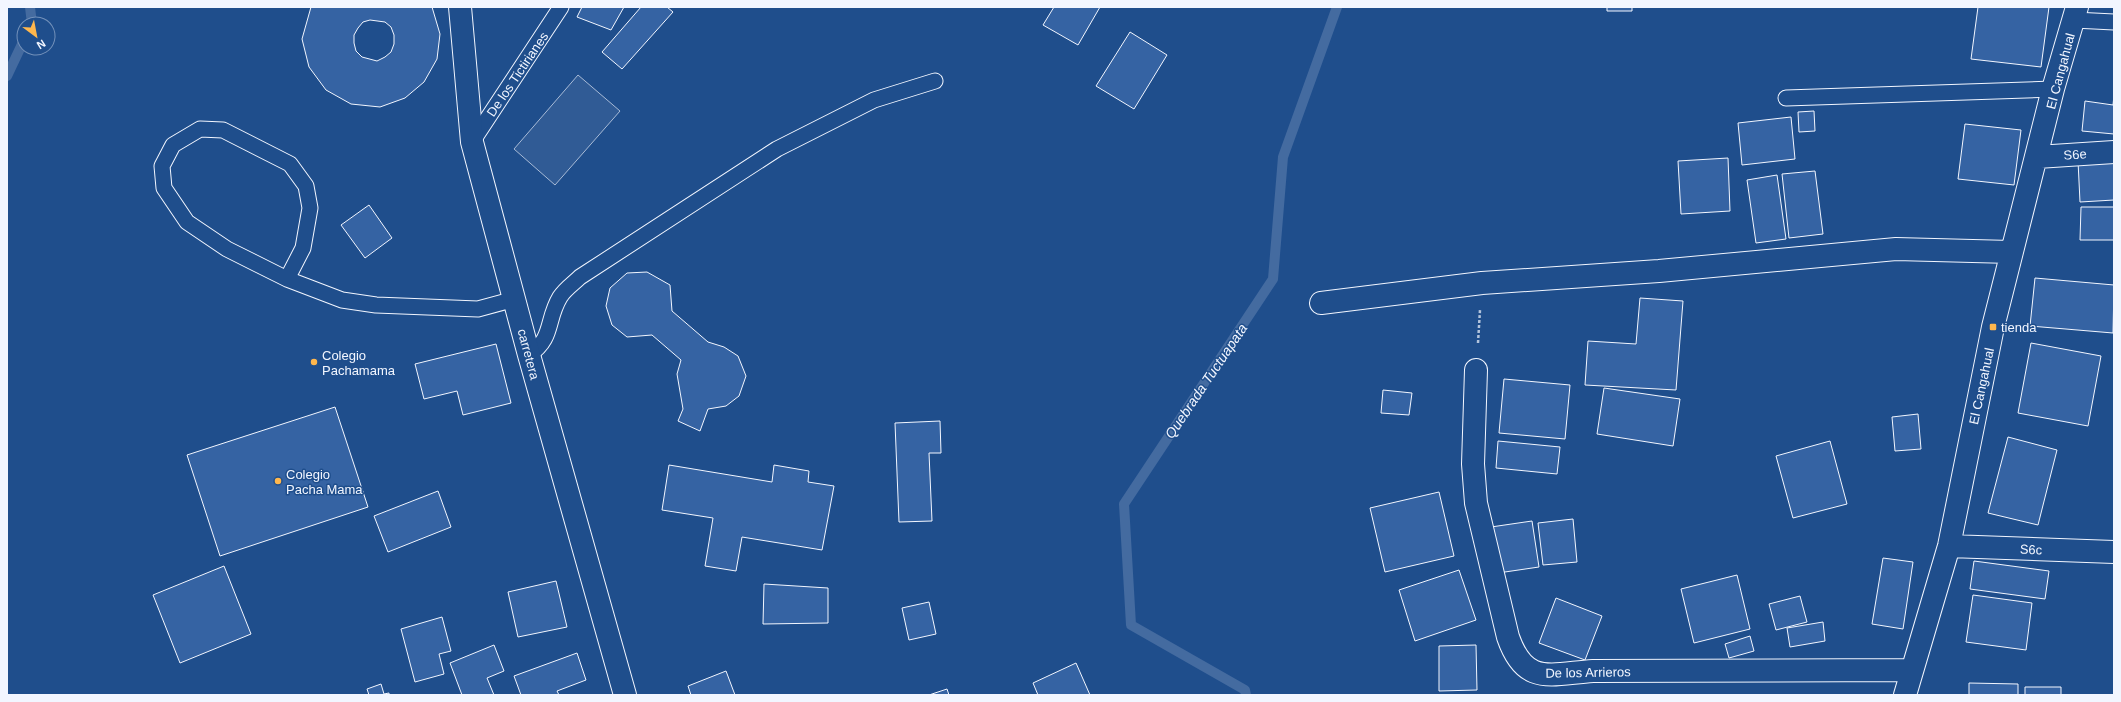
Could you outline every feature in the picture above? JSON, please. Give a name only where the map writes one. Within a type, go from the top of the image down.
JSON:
[{"type":"street","name":"carretera","points":[[460,7],[472,142],[529,355],[625,695]]},
{"type":"street","name":"El Cangahual","points":[[1905,695],[1911,670],[1949,546],[1993,327],[2053,89],[2076,13]]},
{"type":"street","name":"S6e","points":[[2037,157],[2114,152]]},
{"type":"street","points":[[1321,303],[1482,283],[1659,271],[1896,249],[2012,252]]},
{"type":"street","name":"De los Arrieros","points":[[1476,370],[1474,464],[1476,503],[1508,637],[1514,655],[1526,669],[1541,674],[1593,671],[1911,670]]},
{"type":"street","name":"S6c","points":[[1949,546],[2114,552]]},
{"type":"lane","name":"De los Tictirianes","points":[[472,142],[562,7]]},
{"type":"lane","points":[[2076,13],[2114,22]]},
{"type":"lane","points":[[529,355],[539,348],[548,333],[554,312],[561,296],[580,277],[777,149],[874,100],[935,81]]},
{"type":"lane","points":[[1786,98],[2053,89]]},
{"type":"lane","points":[[287,279],[303,248],[310,208],[306,186],[290,164],[223,130],[200,129],[173,144],[162,166],[164,188],[187,222],[227,249],[287,279],[342,300],[376,305],[478,309],[515,299]]},
{"type":"path","points":[[1476,370],[1482,283]]},
{"type":"shaded area","points":[[578,75],[620,111],[555,185],[514,149]]},
{"type":"building","points":[[311,7],[432,7],[440,34],[437,59],[424,82],[405,98],[380,107],[351,104],[326,90],[309,67],[302,39]],"holes":[[[370,20],[385,22],[391,27],[394,35],[394,44],[391,52],[377,61],[362,57],[356,51],[354,43],[354,35],[358,28],[363,22]]]},
{"type":"building","points":[[582,7],[624,7],[611,30],[577,17]]},
{"type":"building","points":[[641,7],[667,7],[673,12],[622,69],[602,52]]},
{"type":"building","points":[[1054,7],[1100,7],[1078,45],[1043,25]]},
{"type":"building","points":[[1607,7],[1632,7],[1632,11],[1607,11]]},
{"type":"building","points":[[1978,7],[2049,7],[2041,67],[1971,59]]},
{"type":"building","points":[[1130,32],[1167,55],[1134,109],[1096,86]]},
{"type":"building","points":[[2114,95],[2114,134],[2082,131],[2085,101],[2113,105]]},
{"type":"building","points":[[1814,111],[1815,131],[1799,132],[1798,112]]},
{"type":"building","points":[[1791,117],[1795,159],[1742,165],[1738,123]]},
{"type":"building","points":[[1965,124],[2021,130],[2014,185],[1958,179]]},
{"type":"building","points":[[1728,158],[1730,211],[1681,214],[1678,161]]},
{"type":"building","points":[[2114,158],[2114,200],[2080,202],[2078,161]]},
{"type":"building","points":[[1815,171],[1823,234],[1789,238],[1782,174]]},
{"type":"building","points":[[1777,175],[1786,239],[1756,243],[1747,180]]},
{"type":"building","points":[[369,205],[392,238],[365,258],[341,225]]},
{"type":"building","points":[[2081,207],[2114,207],[2114,240],[2080,240]]},
{"type":"building","points":[[647,272],[670,285],[672,311],[708,342],[724,347],[738,356],[746,376],[739,396],[726,406],[708,409],[700,431],[678,421],[683,409],[677,374],[681,360],[652,335],[627,337],[612,325],[606,306],[610,288],[627,273]]},
{"type":"building","points":[[2035,278],[2114,285],[2113,333],[2030,326]]},
{"type":"building","points":[[1640,298],[1683,301],[1676,390],[1585,385],[1588,341],[1636,344]]},
{"type":"building","points":[[2031,343],[2101,356],[2088,426],[2018,413]]},
{"type":"building","points":[[496,344],[511,403],[463,415],[457,391],[424,399],[415,364]]},
{"type":"building","points":[[1504,379],[1570,385],[1565,439],[1499,433]]},
{"type":"building","points":[[1604,388],[1680,399],[1673,446],[1597,434]]},
{"type":"building","points":[[1383,390],[1412,393],[1409,415],[1381,413]]},
{"type":"building","name":"Colegio Pacha Mama","points":[[335,407],[368,507],[220,556],[187,455]]},
{"type":"building","points":[[1918,414],[1921,449],[1895,451],[1892,417]]},
{"type":"building","points":[[940,421],[941,453],[929,453],[932,521],[899,522],[895,423]]},
{"type":"building","points":[[2008,437],[2057,450],[2038,525],[1988,513]]},
{"type":"building","points":[[1498,441],[1560,447],[1557,474],[1496,468]]},
{"type":"building","points":[[1830,441],[1847,504],[1793,518],[1776,456]]},
{"type":"building","points":[[669,465],[772,482],[774,465],[809,471],[808,482],[834,486],[822,550],[742,537],[736,571],[705,566],[713,518],[662,510]]},
{"type":"building","points":[[438,491],[451,527],[388,552],[374,516]]},
{"type":"building","points":[[1439,492],[1454,556],[1385,572],[1370,508]]},
{"type":"building","points":[[1573,519],[1577,562],[1543,565],[1538,523]]},
{"type":"building","points":[[1532,521],[1539,567],[1498,573],[1491,527]]},
{"type":"building","points":[[1883,558],[1913,562],[1903,629],[1872,624]]},
{"type":"building","points":[[1974,561],[2049,571],[2045,599],[1970,589]]},
{"type":"building","points":[[224,566],[251,634],[180,663],[153,595]]},
{"type":"building","points":[[1459,570],[1476,620],[1415,641],[1399,590]]},
{"type":"building","points":[[1737,575],[1750,629],[1694,643],[1681,589]]},
{"type":"building","points":[[556,581],[567,627],[518,637],[508,592]]},
{"type":"building","points":[[764,584],[828,588],[828,623],[763,624]]},
{"type":"building","points":[[1973,595],[2032,603],[2026,650],[1966,642]]},
{"type":"building","points":[[1800,596],[1807,622],[1776,630],[1769,604]]},
{"type":"building","points":[[1556,598],[1602,616],[1585,660],[1539,643]]},
{"type":"building","points":[[929,602],[936,634],[909,640],[902,608]]},
{"type":"building","points":[[442,617],[451,651],[439,654],[444,674],[415,682],[401,629]]},
{"type":"building","points":[[1823,622],[1825,641],[1790,647],[1787,628]]},
{"type":"building","points":[[1750,636],[1754,651],[1729,658],[1725,644]]},
{"type":"building","points":[[494,645],[504,671],[487,678],[494,695],[462,695],[450,663]]},
{"type":"building","points":[[1476,645],[1477,690],[1439,691],[1439,646]]},
{"type":"building","points":[[577,653],[586,680],[557,691],[559,695],[521,695],[514,676]]},
{"type":"building","points":[[1076,663],[1090,695],[1038,695],[1033,683]]},
{"type":"building","points":[[726,671],[735,695],[691,695],[688,686]]},
{"type":"building","points":[[1969,683],[2018,684],[2018,695],[1969,695]]},
{"type":"building","points":[[381,684],[384,694],[389,693],[389,695],[369,695],[367,689]]},
{"type":"building","points":[[2025,687],[2061,687],[2061,695],[2025,695]]},
{"type":"building","points":[[947,689],[949,695],[929,695]]},
{"type":"waterway","points":[[30,7],[31,16]]},
{"type":"waterway","name":"Quebrada Tuctuapata","points":[[1246,695],[1245,690],[1131,625],[1124,504],[1273,279],[1283,157],[1337,7]]},
{"type":"waterway","points":[[7,76],[16,56]]},
{"type":"place","name":"tienda","points":[[1993,327]]},
{"type":"place","name":"Colegio Pachamama","points":[[314,362]]},
{"type":"place","name":"Colegio Pacha Mama","points":[[278,481]]}]
